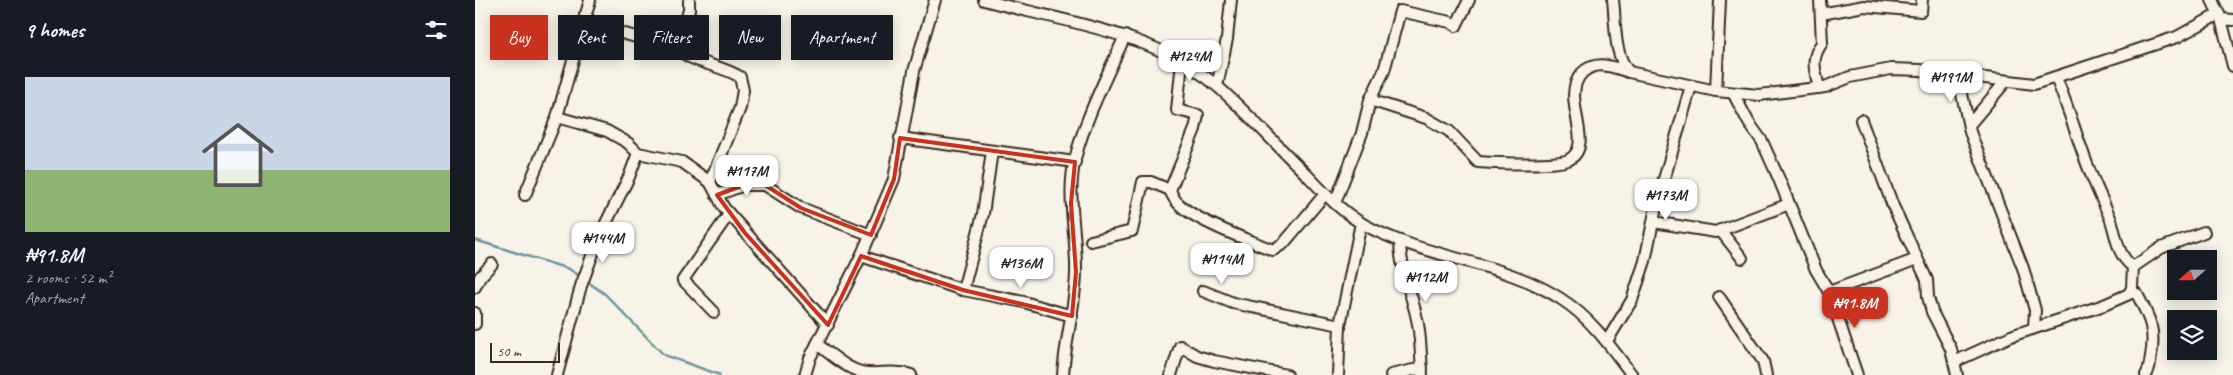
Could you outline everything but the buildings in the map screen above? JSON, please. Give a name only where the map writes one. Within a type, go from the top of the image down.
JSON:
[{"type":"street","points":[[585,15],[590,0]]},
{"type":"street","points":[[687,15],[689,0]]},
{"type":"street","points":[[805,375],[817,344],[871,235],[894,179],[900,138],[914,71],[935,0]]},
{"type":"street","points":[[986,0],[1125,36],[1157,48],[1182,62],[1217,86],[1325,194],[1361,223],[1400,241],[1515,275],[1562,299],[1607,341],[1632,375]]},
{"type":"street","points":[[1217,86],[1227,39],[1231,0]]},
{"type":"street","points":[[1335,203],[1362,133],[1370,100],[1384,71],[1400,11],[1450,22],[1456,26],[1469,0]]},
{"type":"street","points":[[1613,0],[1619,55],[1622,64],[1629,72]]},
{"type":"street","points":[[1716,91],[1720,0]]},
{"type":"street","points":[[1819,88],[1814,66],[1815,52],[1822,43],[1820,0]]},
{"type":"street","points":[[1821,14],[1864,6],[1904,8],[1921,11],[1922,0]]},
{"type":"street","points":[[2212,0],[2220,16],[2233,66]]},
{"type":"street","points":[[1370,100],[1426,118],[1449,131],[1478,162],[1550,163],[1569,160],[1575,154],[1579,145],[1579,132],[1573,92],[1574,84],[1586,69],[1599,64],[1716,91],[1759,95],[1819,88],[1850,77],[1891,69],[2034,84],[2177,37],[2220,16],[2233,20]]},
{"type":"street","points":[[1063,375],[1073,316],[1076,272],[1071,203],[1075,162],[1084,130],[1125,36]]},
{"type":"street","points":[[1609,66],[1619,55]]},
{"type":"street","points":[[525,195],[557,117],[573,60]]},
{"type":"street","points":[[700,60],[728,70],[740,77],[743,90],[740,108],[710,182]]},
{"type":"street","points":[[1170,190],[1195,129],[1198,115],[1177,110],[1182,62]]},
{"type":"street","points":[[1958,75],[1970,132],[2023,268],[2035,310],[2034,328]]},
{"type":"street","points":[[2056,78],[2067,104],[2086,164],[2111,222],[2121,255],[2133,267],[2131,292]]},
{"type":"street","points":[[1969,125],[2006,81]]},
{"type":"street","points":[[1607,341],[1631,300],[1645,261],[1653,222],[1691,86]]},
{"type":"street","points":[[1733,93],[1749,123],[1763,141],[1816,270],[1829,292],[1857,375]]},
{"type":"street","points":[[557,117],[607,131],[628,143],[638,153],[682,162],[710,182],[729,214],[828,325]]},
{"type":"street","points":[[1861,120],[1893,206],[1927,280],[1928,297],[1932,312],[1951,349],[1957,375]]},
{"type":"street","points":[[900,138],[1075,162]]},
{"type":"street","points":[[963,290],[983,214],[992,151]]},
{"type":"street","points":[[557,375],[581,286],[599,237],[629,177],[638,153]]},
{"type":"street","points":[[1091,241],[1132,231],[1143,182],[1151,182],[1170,190],[1178,204],[1186,210],[1233,234],[1273,250],[1284,243],[1325,194]]},
{"type":"street","points":[[717,195],[744,185],[765,185],[801,208],[871,235]]},
{"type":"street","points":[[1653,222],[1716,232],[1789,204]]},
{"type":"street","points":[[714,312],[683,280],[729,214]]},
{"type":"street","points":[[1338,375],[1340,325],[1361,223]]},
{"type":"street","points":[[1720,230],[1742,258]]},
{"type":"street","points":[[2133,267],[2161,248],[2204,232]]},
{"type":"street","points":[[1391,375],[1422,371],[1418,324],[1406,281],[1400,253],[1400,241]]},
{"type":"street","points":[[862,254],[867,258],[963,290],[1024,302],[1073,316]]},
{"type":"street","points":[[1829,292],[1917,259]]},
{"type":"street","points":[[475,287],[492,264]]},
{"type":"street","points":[[1203,291],[1233,303],[1340,325]]},
{"type":"street","points":[[1954,362],[2011,336],[2104,305],[2131,292],[2137,294],[2153,328],[2154,342],[2146,375]]},
{"type":"street","points":[[1719,297],[1763,361],[1766,375]]},
{"type":"street","points":[[475,312],[475,324]]},
{"type":"street","points":[[817,344],[859,371],[867,373],[893,371],[911,375]]},
{"type":"street","points":[[1171,375],[1180,346],[1197,356],[1213,361],[1287,375]]},
{"type":"highlighted area","points":[[900,138],[1075,162],[1071,203],[1076,272],[1072,316],[963,290],[861,256],[828,325],[745,233],[717,195],[744,185],[765,185],[801,208],[871,235],[894,179]]},
{"type":"waterway","points":[[475,240],[569,269],[581,277]]},
{"type":"waterway","points":[[585,280],[605,294],[664,355],[720,375]]}]
